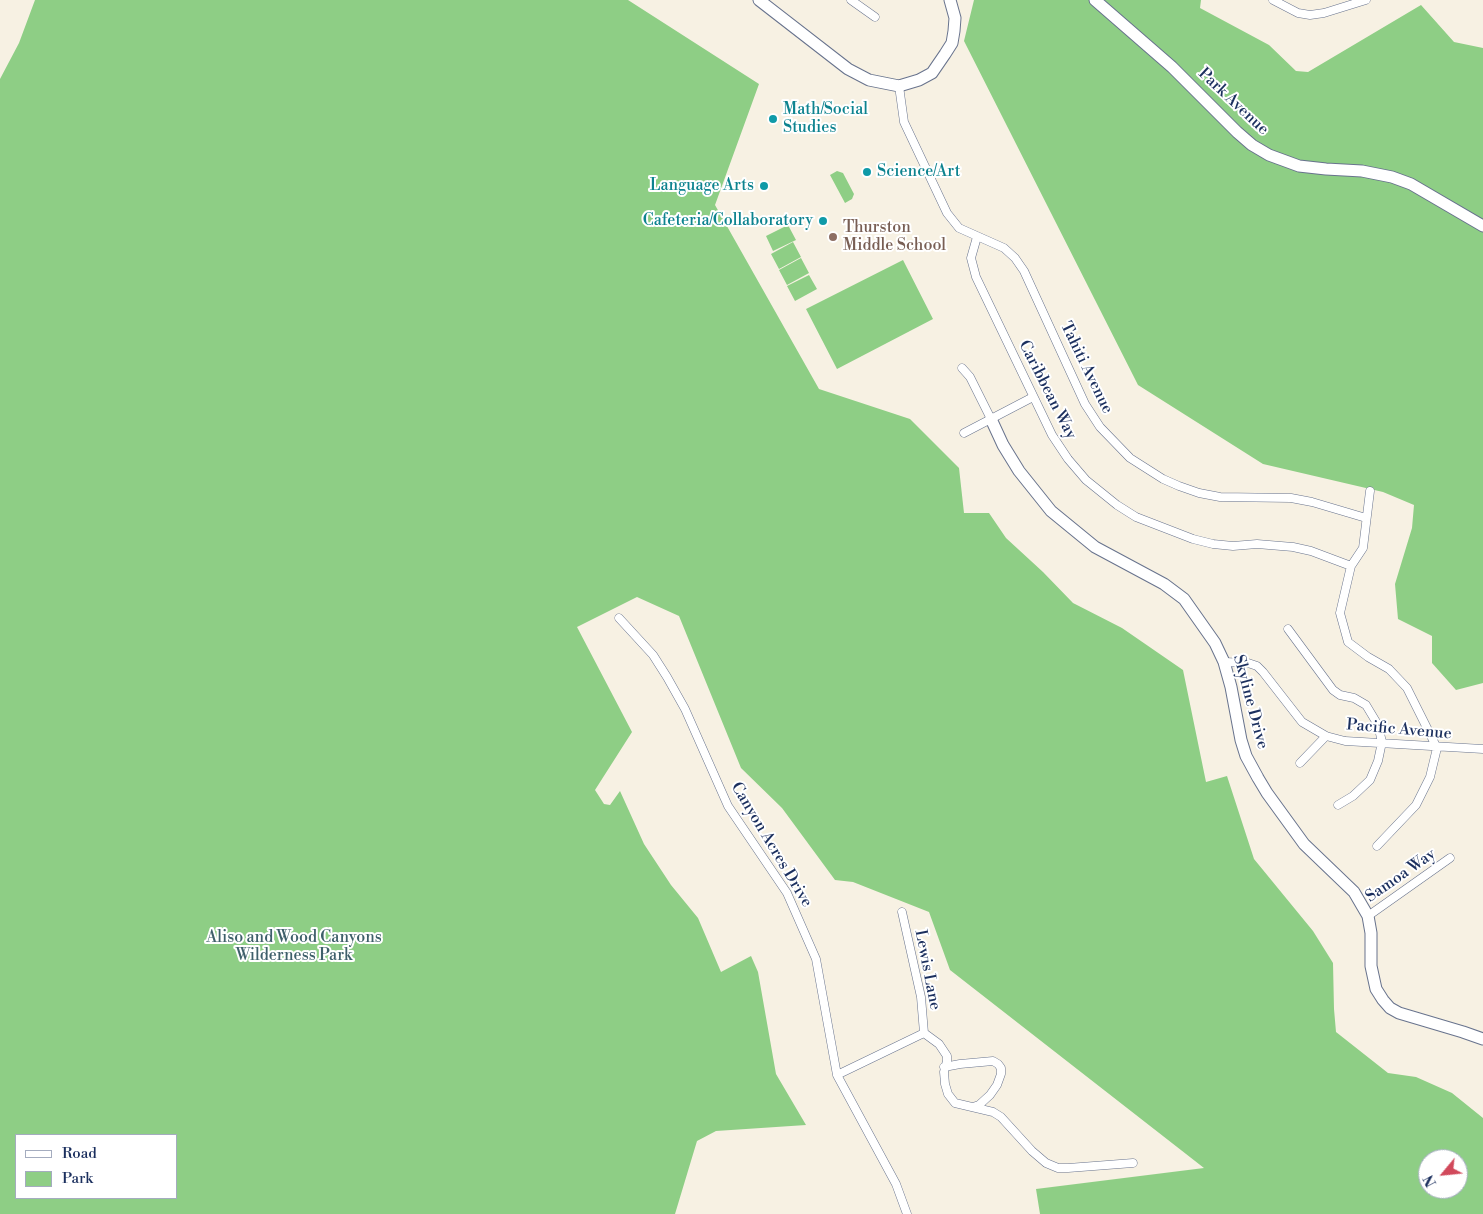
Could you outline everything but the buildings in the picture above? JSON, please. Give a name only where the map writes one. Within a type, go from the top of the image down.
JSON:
[{"type":"street","points":[[759,0],[848,69],[869,80],[899,86],[919,80],[932,73],[946,54],[952,42],[955,18],[950,0]]},
{"type":"street","points":[[850,0],[875,17]]},
{"type":"street","name":"Park Avenue","points":[[1095,0],[1172,67],[1237,132],[1252,145],[1269,155],[1299,166],[1362,171],[1392,177],[1411,184],[1483,226]]},
{"type":"street","points":[[1273,0],[1298,13],[1310,15],[1324,13],[1366,0]]},
{"type":"street","name":"Tahiti Avenue","points":[[899,86],[904,122],[947,213],[959,228],[1004,248],[1015,258],[1024,271],[1085,404],[1100,427],[1130,458],[1163,479],[1199,492],[1220,497],[1290,498],[1312,502],[1366,518]]},
{"type":"street","name":"Caribbean Way","points":[[977,237],[971,258],[976,277],[1032,397],[1052,434],[1068,459],[1086,480],[1136,517],[1192,540],[1233,546],[1257,544],[1292,547],[1311,551],[1351,566]]},
{"type":"street","name":"Skyline Drive","points":[[962,368],[970,377],[1003,445],[1035,494],[1051,511],[1095,547],[1164,584],[1184,599],[1215,643],[1224,662],[1231,687],[1246,756],[1258,778],[1304,844],[1354,892],[1368,916],[1371,933],[1371,966],[1376,989],[1390,1008],[1399,1014],[1483,1039]]},
{"type":"street","points":[[964,433],[1032,397]]},
{"type":"street","points":[[1370,490],[1363,548],[1351,566],[1340,614],[1348,642],[1368,657],[1389,669],[1407,688],[1437,748],[1430,777],[1416,805],[1377,846]]},
{"type":"street","name":"Canyon Acres Drive","points":[[618,618],[652,655],[667,677],[685,709],[728,806],[787,893],[816,959],[837,1075],[896,1184],[907,1214]]},
{"type":"street","points":[[1288,629],[1333,690],[1340,695],[1354,698],[1366,705],[1378,725],[1382,742],[1378,761],[1370,780],[1354,796],[1338,805]]},
{"type":"street","name":"Pacific Avenue","points":[[1224,662],[1248,663],[1257,666],[1302,722],[1326,736],[1345,742],[1382,742],[1437,748],[1483,749]]},
{"type":"street","points":[[1300,763],[1326,736]]},
{"type":"street","name":"Samoa Way","points":[[1368,916],[1450,858]]},
{"type":"street","name":"Lewis Lane","points":[[902,912],[921,997],[924,1033]]},
{"type":"street","points":[[837,1075],[924,1033],[943,1049],[947,1061],[944,1067],[945,1084],[948,1094],[955,1103],[993,1112],[1001,1117],[1032,1151],[1046,1163],[1058,1168],[1132,1163]]},
{"type":"street","points":[[944,1067],[993,1061],[1001,1068],[997,1085],[985,1100],[973,1108]]},
{"type":"green space","name":"Aliso and Wood Canyons Wilderness Park","points":[[35,0],[628,0],[759,84],[715,205],[819,389],[910,419],[959,468],[964,513],[989,513],[1006,538],[1073,603],[1122,628],[1183,670],[1206,782],[1227,776],[1254,859],[1313,931],[1333,963],[1336,1032],[1388,1073],[1416,1077],[1452,1093],[1483,1118],[1483,1214],[1040,1214],[1036,1189],[1204,1168],[950,970],[929,912],[853,882],[835,880],[782,808],[741,768],[679,616],[637,597],[577,627],[632,732],[595,790],[604,804],[610,805],[620,791],[644,844],[671,885],[698,918],[721,972],[751,956],[758,972],[776,1074],[806,1125],[716,1131],[697,1141],[675,1214],[0,1214],[0,79],[19,43]]},
{"type":"green space","points":[[974,0],[1201,0],[1200,8],[1269,45],[1296,71],[1308,72],[1421,5],[1454,42],[1483,48],[1483,683],[1456,690],[1432,663],[1432,636],[1398,619],[1395,584],[1412,528],[1414,505],[1383,492],[1263,464],[1138,385],[964,41]]},
{"type":"green space","points":[[837,171],[843,173],[854,194],[852,199],[845,203],[830,175]]},
{"type":"green space","points":[[788,225],[796,240],[773,251],[766,236]]},
{"type":"green space","points":[[793,242],[801,257],[779,269],[771,254]]},
{"type":"green space","points":[[801,258],[809,273],[787,285],[779,270]]},
{"type":"green space","points":[[903,260],[933,319],[837,369],[806,309]]},
{"type":"green space","points":[[809,275],[817,289],[795,301],[787,286]]},
{"type":"place","name":"Math/Social Studies","points":[[773,119]]},
{"type":"place","name":"Science/Art","points":[[867,172]]},
{"type":"place","name":"Language Arts","points":[[764,186]]},
{"type":"place","name":"Cafeteria/Collaboratory","points":[[823,221]]},
{"type":"place","name":"Thurston Middle School","points":[[833,237]]}]
